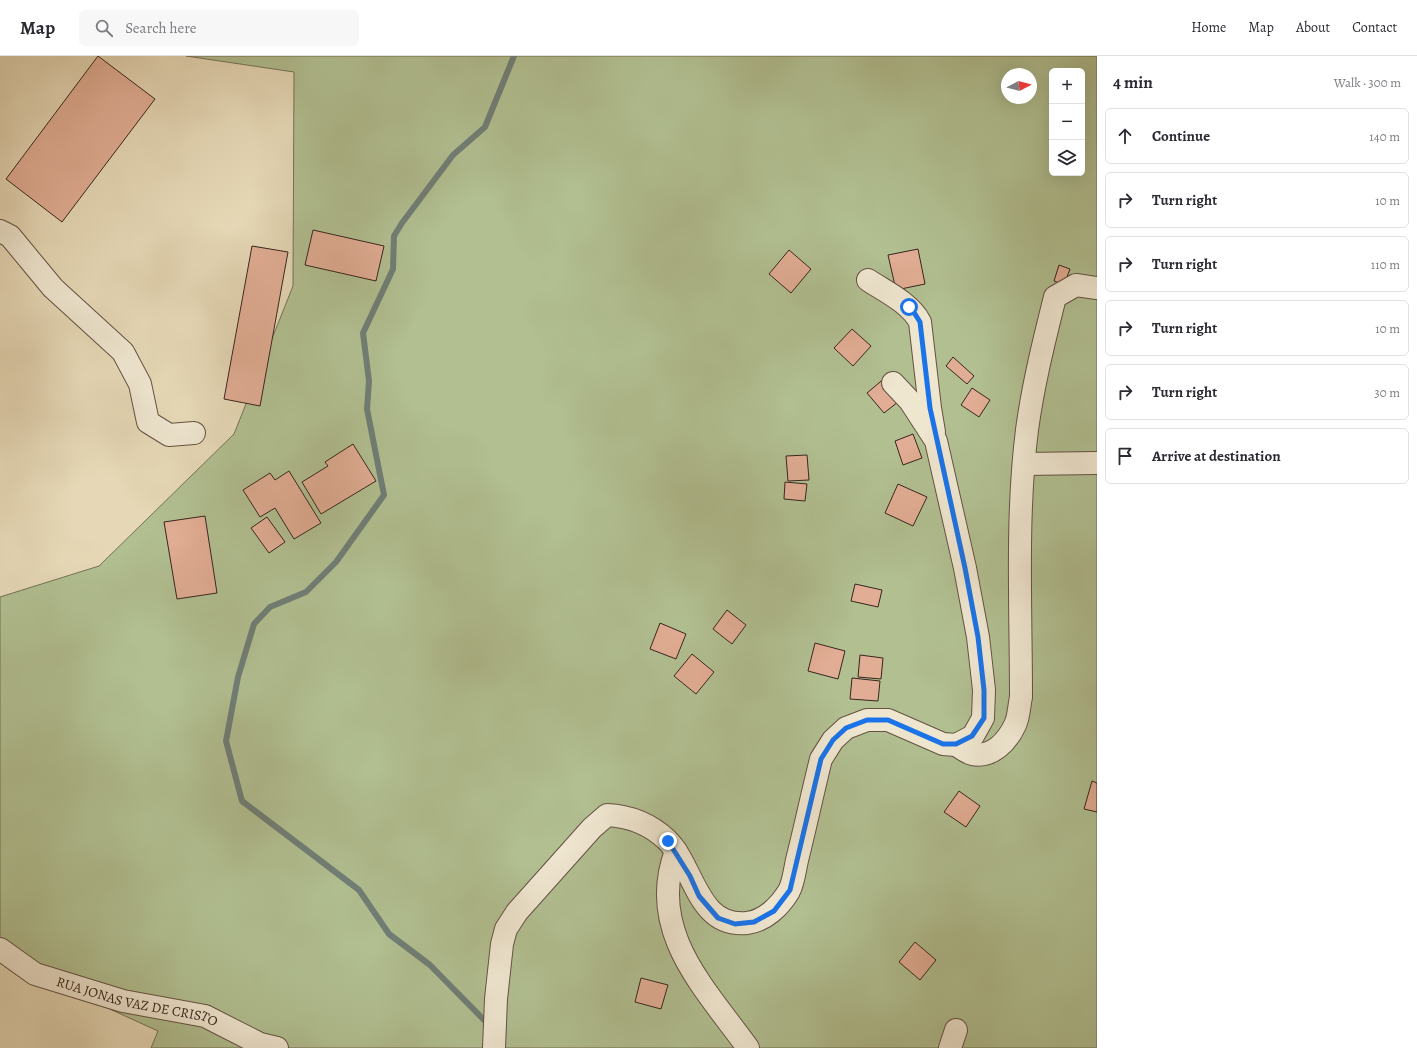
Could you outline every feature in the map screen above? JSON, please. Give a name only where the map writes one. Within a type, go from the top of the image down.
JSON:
[{"type":"street","points":[[0,231],[10,236],[53,288],[123,352],[140,384],[148,422],[169,436],[194,433]]},
{"type":"street","points":[[494,1048],[496,999],[502,944],[506,929],[517,912],[592,828],[607,815],[620,815],[654,828],[676,851],[699,896],[718,918],[735,924],[754,922],[774,911],[790,890],[821,759],[833,740],[846,728],[867,720],[888,720],[943,744],[956,744],[972,736],[984,718],[984,690],[978,637],[965,568],[936,441],[930,408],[920,322],[909,307],[868,280]]},
{"type":"street","points":[[956,744],[971,754],[984,754],[995,751],[1006,739],[1016,724],[1021,697],[1021,506],[1027,432],[1036,370],[1055,297],[1076,285],[1097,288]]},
{"type":"street","points":[[892,383],[910,402],[936,441]]},
{"type":"street","points":[[1024,464],[1097,463]]},
{"type":"street","points":[[676,851],[670,871],[668,912],[676,941],[687,966],[748,1048]]},
{"type":"street","name":"RUA JONAS VAZ DE CRISTO","points":[[0,949],[35,974],[124,1001],[206,1016],[260,1044],[277,1048]]},
{"type":"green space","points":[[186,56],[1097,56],[1097,1048],[151,1048],[158,1031],[0,959],[0,597],[99,566],[234,434],[293,286],[294,72]]},
{"type":"building","points":[[98,56],[155,99],[62,222],[6,179]]},
{"type":"building","points":[[313,230],[384,246],[376,281],[305,265]]},
{"type":"building","points":[[252,246],[288,252],[260,406],[224,399]]},
{"type":"building","points":[[918,249],[925,284],[896,290],[888,255]]},
{"type":"building","points":[[789,250],[811,269],[791,293],[769,274]]},
{"type":"building","points":[[1059,265],[1070,269],[1064,285],[1054,281]]},
{"type":"building","points":[[852,329],[871,346],[853,366],[834,348]]},
{"type":"building","points":[[953,357],[974,376],[967,384],[946,366]]},
{"type":"building","points":[[886,377],[903,398],[884,413],[867,393]]},
{"type":"building","points":[[972,388],[990,400],[979,417],[961,405]]},
{"type":"building","points":[[913,434],[922,458],[903,465],[895,441]]},
{"type":"building","points":[[353,444],[376,481],[321,514],[302,482],[328,466],[325,462]]},
{"type":"building","points":[[807,455],[809,480],[788,481],[786,456]]},
{"type":"building","points":[[289,471],[321,523],[294,539],[275,508],[260,517],[243,490],[270,473],[275,480]]},
{"type":"building","points":[[785,482],[807,484],[805,501],[784,499]]},
{"type":"building","points":[[898,484],[927,497],[913,526],[885,513]]},
{"type":"building","points":[[205,516],[217,593],[177,599],[164,522]]},
{"type":"building","points":[[267,517],[285,542],[269,553],[251,528]]},
{"type":"building","points":[[855,584],[882,590],[878,607],[851,601]]},
{"type":"building","points":[[727,610],[746,625],[732,644],[713,629]]},
{"type":"building","points":[[660,623],[686,634],[676,659],[650,649]]},
{"type":"building","points":[[815,643],[845,651],[838,679],[808,671]]},
{"type":"building","points":[[692,654],[714,672],[696,694],[674,676]]},
{"type":"building","points":[[860,655],[883,658],[881,679],[858,677]]},
{"type":"building","points":[[852,678],[880,681],[878,701],[850,699]]},
{"type":"building","points":[[1092,781],[1097,783],[1097,812],[1084,809]]},
{"type":"building","points":[[959,791],[980,806],[966,827],[944,812]]},
{"type":"building","points":[[915,942],[936,960],[920,980],[899,962]]},
{"type":"building","points":[[641,978],[668,985],[661,1009],[635,1002]]},
{"type":"waterway","points":[[489,1025],[430,965],[389,934],[359,890],[242,801],[226,741],[238,677],[254,624],[270,607],[306,592],[336,562],[384,495],[367,409],[369,381],[363,333],[393,269],[394,236],[453,155],[485,127],[514,56]]},
{"type":"route","points":[[668,841],[676,851],[699,896],[718,918],[735,924],[754,922],[774,911],[790,890],[821,759],[833,740],[846,728],[867,720],[888,720],[921,736],[943,744],[956,744],[972,736],[984,718],[984,690],[978,637],[965,568],[936,441],[922,349],[920,322],[909,307]]}]
